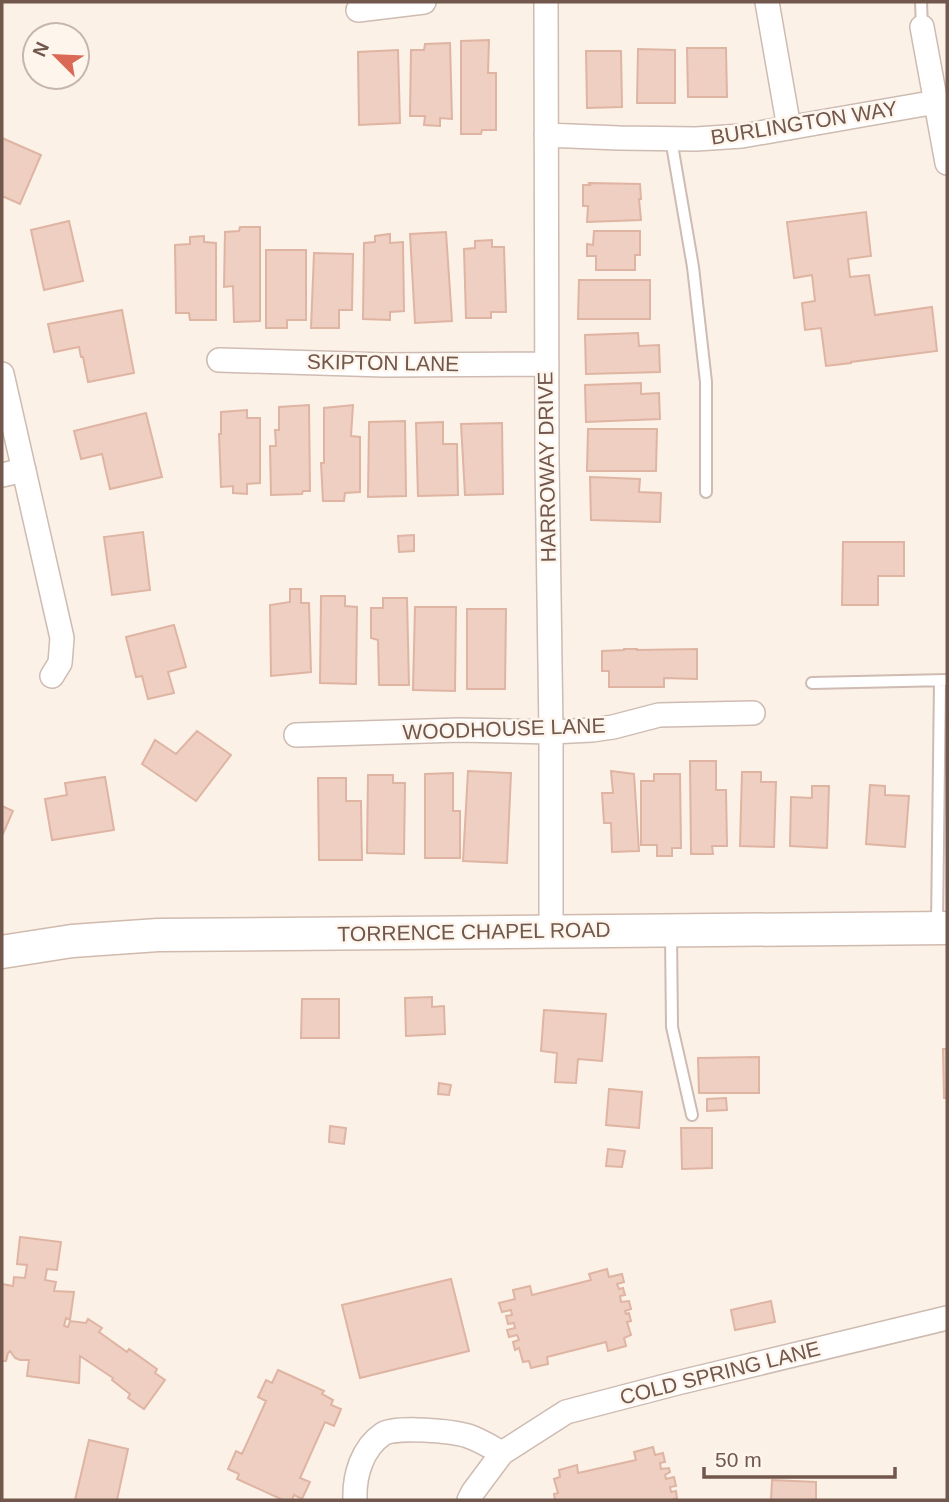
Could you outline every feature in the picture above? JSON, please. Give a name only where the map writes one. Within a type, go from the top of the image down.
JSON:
[{"type":"street","points":[[358,10],[424,2]]},
{"type":"street","name":"HARROWAY DRIVE","points":[[546,2],[551,932]]},
{"type":"street","points":[[767,2],[789,128]]},
{"type":"street","points":[[922,27],[947,163]]},
{"type":"street","name":"BURLINGTON WAY","points":[[546,135],[671,139],[742,136],[936,102]]},
{"type":"street","name":"SKIPTON LANE","points":[[219,360],[384,365],[547,364]]},
{"type":"street","points":[[2,374],[13,473],[61,638],[60,663],[52,676]]},
{"type":"street","name":"WOODHOUSE LANE","points":[[296,735],[459,730],[551,732],[613,727],[659,715],[753,713]]},
{"type":"street","name":"TORRENCE CHAPEL ROAD","points":[[2,952],[72,941],[158,935],[942,928]]},
{"type":"street","name":"COLD SPRING LANE","points":[[469,1500],[502,1452],[566,1412],[947,1318]]},
{"type":"street","points":[[355,1500],[354,1485],[365,1450],[385,1432],[428,1429],[469,1436],[502,1452]]},
{"type":"lane","points":[[921,2],[922,27]]},
{"type":"lane","points":[[671,139],[693,267],[706,382],[706,492]]},
{"type":"lane","points":[[812,683],[943,681],[942,928]]},
{"type":"lane","points":[[671,931],[672,1027],[692,1115]]},
{"type":"building","points":[[489,40],[488,73],[496,73],[496,130],[482,130],[481,134],[461,134],[461,41]]},
{"type":"building","points":[[450,43],[452,119],[440,118],[440,126],[424,125],[425,116],[410,116],[411,50],[424,50],[425,44]]},
{"type":"building","points":[[687,48],[726,48],[727,97],[688,97]]},
{"type":"building","points":[[638,49],[675,50],[675,103],[637,103]]},
{"type":"building","points":[[398,50],[400,123],[359,125],[358,52]]},
{"type":"building","points":[[586,51],[621,51],[622,107],[587,108]]},
{"type":"building","points":[[2,138],[41,155],[20,204],[2,196]]},
{"type":"building","points":[[589,183],[640,184],[641,220],[587,222],[588,206],[583,206],[583,185],[590,185]]},
{"type":"building","points":[[866,212],[871,256],[848,259],[850,277],[869,275],[875,315],[932,307],[937,351],[826,366],[821,328],[805,330],[802,303],[815,301],[812,275],[794,278],[787,222]]},
{"type":"building","points":[[69,221],[83,281],[44,290],[31,230]]},
{"type":"building","points":[[240,227],[260,227],[260,321],[234,322],[233,286],[224,287],[225,232],[239,231]]},
{"type":"building","points":[[594,231],[640,231],[640,255],[635,255],[635,270],[596,270],[596,256],[587,256],[587,244],[593,245]]},
{"type":"building","points":[[446,232],[452,321],[415,323],[410,234]]},
{"type":"building","points":[[390,234],[390,243],[403,242],[404,311],[390,312],[390,320],[363,319],[364,243],[375,242],[375,236]]},
{"type":"building","points":[[204,236],[204,242],[216,243],[216,320],[190,320],[189,313],[176,313],[175,245],[190,244],[190,237]]},
{"type":"building","points":[[492,240],[492,247],[504,247],[506,312],[491,312],[491,318],[466,318],[464,249],[475,248],[475,241]]},
{"type":"building","points":[[266,250],[306,250],[306,320],[287,320],[287,328],[266,328]]},
{"type":"building","points":[[314,253],[353,254],[352,310],[339,310],[339,328],[311,328]]},
{"type":"building","points":[[579,280],[650,280],[650,319],[578,319]]},
{"type":"building","points":[[122,310],[134,373],[88,382],[79,347],[54,352],[48,324]]},
{"type":"building","points":[[638,333],[639,346],[659,345],[660,372],[586,374],[585,335]]},
{"type":"building","points":[[641,383],[641,394],[659,393],[660,419],[586,422],[585,385]]},
{"type":"building","points":[[309,405],[310,491],[303,491],[302,494],[271,495],[270,446],[276,446],[275,430],[279,430],[279,407]]},
{"type":"building","points":[[353,405],[351,436],[360,437],[360,492],[345,493],[344,501],[323,501],[321,463],[324,463],[324,408]]},
{"type":"building","points":[[247,410],[247,418],[260,418],[260,483],[247,484],[247,494],[233,493],[233,486],[221,487],[221,412]]},
{"type":"building","points":[[146,413],[162,477],[110,489],[102,454],[81,459],[74,431]]},
{"type":"building","points":[[405,421],[406,496],[368,497],[369,422]]},
{"type":"building","points":[[443,422],[443,444],[457,444],[458,495],[418,496],[416,423]]},
{"type":"building","points":[[502,423],[503,494],[465,495],[461,424]]},
{"type":"building","points":[[588,429],[657,429],[656,471],[587,471]]},
{"type":"building","points":[[590,477],[640,479],[639,492],[661,493],[660,522],[591,520]]},
{"type":"building","points":[[143,532],[150,590],[112,595],[104,537]]},
{"type":"building","points":[[414,535],[414,551],[399,552],[398,536]]},
{"type":"building","points":[[843,542],[904,542],[904,576],[878,576],[878,605],[842,605]]},
{"type":"building","points":[[290,589],[301,589],[301,603],[309,603],[311,672],[271,676],[270,605],[290,602]]},
{"type":"building","points":[[321,596],[345,596],[345,606],[357,607],[356,684],[320,683]]},
{"type":"building","points":[[383,598],[407,598],[409,685],[379,685],[378,640],[371,638],[371,608],[383,608]]},
{"type":"building","points":[[415,607],[456,607],[455,691],[413,690]]},
{"type":"building","points":[[467,609],[506,609],[505,689],[467,689]]},
{"type":"building","points":[[174,625],[186,667],[168,672],[174,693],[148,699],[142,676],[136,677],[126,637]]},
{"type":"building","points":[[697,649],[697,679],[664,678],[664,687],[609,687],[609,671],[602,671],[602,651]]},
{"type":"building","points":[[197,731],[231,755],[196,801],[142,764],[155,740],[176,754]]},
{"type":"building","points":[[690,761],[716,761],[716,790],[726,790],[727,846],[712,846],[713,854],[691,854]]},
{"type":"building","points":[[468,771],[511,773],[507,863],[463,861]]},
{"type":"building","points":[[611,771],[634,774],[639,851],[612,852],[611,823],[604,823],[602,793],[613,793]]},
{"type":"building","points":[[742,772],[761,772],[761,782],[776,782],[774,847],[740,846]]},
{"type":"building","points":[[453,773],[453,811],[460,811],[460,858],[425,858],[425,774]]},
{"type":"building","points":[[654,774],[680,774],[681,848],[672,848],[672,856],[657,856],[657,845],[641,845],[641,781],[654,781]]},
{"type":"building","points":[[368,775],[393,775],[393,783],[405,783],[404,854],[367,853]]},
{"type":"building","points":[[105,777],[114,830],[52,840],[45,799],[67,795],[65,783]]},
{"type":"building","points":[[318,778],[346,778],[346,801],[361,801],[362,860],[319,860]]},
{"type":"building","points":[[870,785],[885,786],[885,795],[909,796],[905,847],[866,844]]},
{"type":"building","points":[[812,786],[829,786],[827,848],[790,846],[791,797],[812,798]]},
{"type":"building","points":[[2,806],[13,811],[2,836]]},
{"type":"building","points":[[432,997],[432,1007],[444,1006],[445,1034],[406,1036],[405,998]]},
{"type":"building","points":[[302,999],[339,999],[339,1038],[301,1038]]},
{"type":"building","points":[[544,1010],[606,1014],[602,1061],[578,1059],[576,1083],[555,1082],[557,1053],[541,1051]]},
{"type":"building","points":[[943,1049],[947,1049],[947,1098],[944,1098]]},
{"type":"building","points":[[759,1057],[759,1093],[699,1093],[698,1058]]},
{"type":"building","points":[[439,1083],[451,1085],[449,1095],[438,1094]]},
{"type":"building","points":[[609,1089],[642,1092],[639,1128],[606,1125]]},
{"type":"building","points":[[726,1098],[727,1110],[707,1111],[707,1099]]},
{"type":"building","points":[[330,1126],[346,1128],[344,1144],[329,1142]]},
{"type":"building","points":[[681,1128],[712,1128],[712,1168],[682,1169]]},
{"type":"building","points":[[608,1149],[625,1151],[622,1167],[606,1166]]},
{"type":"building","points":[[20,1237],[61,1242],[57,1270],[47,1269],[45,1280],[56,1282],[54,1291],[74,1292],[70,1320],[66,1318],[64,1326],[68,1327],[70,1321],[86,1323],[88,1319],[102,1328],[99,1332],[157,1369],[155,1373],[165,1380],[144,1409],[128,1398],[130,1394],[112,1380],[113,1378],[80,1356],[79,1383],[27,1376],[29,1360],[15,1358],[10,1351],[6,1361],[2,1361],[2,1284],[13,1286],[14,1277],[25,1278],[27,1265],[17,1264]]},
{"type":"building","points":[[607,1269],[609,1277],[622,1274],[624,1282],[617,1284],[619,1289],[623,1288],[625,1295],[620,1296],[621,1302],[629,1301],[631,1309],[625,1311],[626,1314],[629,1313],[631,1321],[627,1322],[631,1335],[624,1338],[626,1346],[608,1351],[606,1342],[547,1357],[548,1364],[531,1368],[529,1361],[523,1362],[519,1348],[515,1350],[513,1342],[519,1340],[517,1335],[509,1337],[507,1330],[515,1328],[514,1323],[508,1324],[506,1316],[512,1315],[511,1310],[502,1312],[499,1303],[515,1299],[513,1290],[530,1286],[532,1295],[591,1280],[589,1274]]},
{"type":"building","points":[[451,1279],[469,1351],[360,1378],[342,1305]]},
{"type":"building","points":[[771,1301],[775,1322],[735,1330],[731,1310]]},
{"type":"building","points":[[278,1370],[324,1391],[322,1394],[333,1400],[331,1405],[341,1409],[334,1426],[325,1422],[300,1478],[310,1482],[302,1499],[294,1495],[292,1500],[283,1500],[237,1479],[239,1474],[228,1469],[236,1451],[242,1454],[266,1401],[258,1397],[266,1380],[272,1383]]},
{"type":"building","points":[[89,1440],[128,1449],[117,1500],[75,1500]]},
{"type":"building","points":[[653,1447],[655,1455],[663,1453],[665,1462],[660,1463],[661,1469],[669,1468],[666,1479],[674,1477],[676,1486],[670,1487],[671,1492],[676,1491],[677,1498],[555,1500],[554,1494],[558,1493],[554,1479],[560,1477],[559,1470],[577,1465],[578,1473],[636,1460],[634,1452]]},
{"type":"building","points":[[772,1480],[816,1482],[816,1500],[771,1500]]}]
